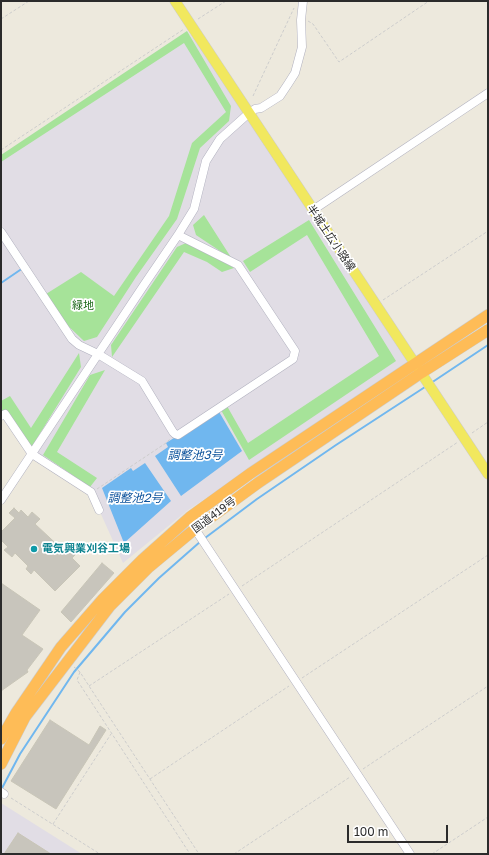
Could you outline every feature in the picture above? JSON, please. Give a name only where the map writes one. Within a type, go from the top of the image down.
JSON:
[{"type":"highway","name":"国道419号","points":[[1,739],[16,713],[61,646],[102,600],[142,559],[190,517],[251,473],[423,376],[488,315]]},
{"type":"highway","name":"国道419号","points":[[1,764],[25,717],[110,606],[148,568],[195,529],[258,483],[423,376],[488,330]]},
{"type":"main road","name":"半城土広小路線","points":[[175,1],[488,474]]},
{"type":"street","points":[[1,500],[194,209],[206,161],[220,138],[249,113],[255,109],[261,108],[280,96],[294,73],[302,47],[301,17],[303,1]]},
{"type":"street","points":[[313,210],[488,93]]},
{"type":"street","points":[[1,232],[72,339],[79,346],[98,354],[142,381],[175,434],[178,435],[294,359],[295,351],[238,265],[178,235]]},
{"type":"street","points":[[1,416],[5,414],[32,454],[91,492],[99,510]]},
{"type":"street","points":[[190,517],[195,529],[297,681],[410,854]]},
{"type":"path","points":[[1,19],[29,1]]},
{"type":"path","points":[[1,150],[226,1]]},
{"type":"path","points":[[301,17],[313,24],[339,62],[429,1]]},
{"type":"path","points":[[253,96],[294,8]]},
{"type":"path","points":[[376,305],[488,231]]},
{"type":"path","points":[[90,686],[488,422]]},
{"type":"path","points":[[91,492],[166,443],[175,434]]},
{"type":"path","points":[[150,779],[488,555]]},
{"type":"path","points":[[72,667],[80,672],[90,686],[199,854]]},
{"type":"path","points":[[80,672],[77,680],[190,854]]},
{"type":"path","points":[[53,824],[111,733]]},
{"type":"path","points":[[3,793],[100,854]]},
{"type":"path","points":[[432,854],[488,817]]},
{"type":"shaded area","points":[[187,31],[241,100],[410,363],[188,510],[123,563],[91,492],[32,454],[5,414],[1,416],[1,155]]},
{"type":"shaded area","points":[[1,803],[82,854],[1,854]]},
{"type":"green space","name":"緑地","points":[[187,31],[231,106],[229,121],[200,148],[177,219],[136,277],[97,337],[84,341],[64,322],[46,294],[81,272],[114,296],[169,216],[192,143],[226,112],[184,43],[1,162],[1,155]]},
{"type":"green space","points":[[204,215],[232,259],[196,235],[193,225]]},
{"type":"green space","points":[[309,220],[396,361],[249,460],[221,410],[227,406],[248,443],[379,356],[307,235],[250,272],[243,261]]},
{"type":"green space","name":"緑地","points":[[186,243],[213,255],[234,268],[222,272],[207,262],[184,252],[112,357],[111,345],[177,247]]},
{"type":"green space","points":[[79,353],[81,367],[31,448],[1,413],[1,401],[10,396],[31,428]]},
{"type":"green space","points":[[105,370],[57,452],[97,478],[90,487],[43,455],[90,375]]},
{"type":"water","name":"調整池3号","points":[[218,410],[242,451],[181,496],[155,456],[168,447],[166,443]]},
{"type":"water","name":"調整池2号","points":[[145,463],[171,501],[124,543],[102,488],[131,468],[133,471]]},
{"type":"building","name":"電気興業刈谷工場","points":[[14,508],[19,513],[21,510],[28,517],[32,512],[40,519],[35,524],[65,552],[69,547],[76,554],[72,558],[80,566],[55,591],[34,570],[31,574],[26,569],[28,566],[15,553],[12,557],[4,550],[8,547],[1,540],[1,532],[15,518],[9,513]]},
{"type":"building","points":[[102,563],[114,573],[71,622],[61,612]]},
{"type":"building","points":[[1,583],[40,610],[22,635],[43,649],[27,670],[28,672],[1,691]]},
{"type":"building","points":[[50,720],[89,745],[100,726],[106,730],[56,809],[11,781]]},
{"type":"building","points":[[18,833],[51,854],[4,854]]},
{"type":"waterway","points":[[1,283],[23,268]]},
{"type":"waterway","points":[[431,383],[488,345]]},
{"type":"waterway","points":[[205,538],[257,499],[425,387]]},
{"type":"waterway","points":[[1,790],[20,754],[74,672],[125,612],[159,578],[201,541]]},
{"type":"place","name":"電気興業刈谷工場","points":[[34,549]]}]
